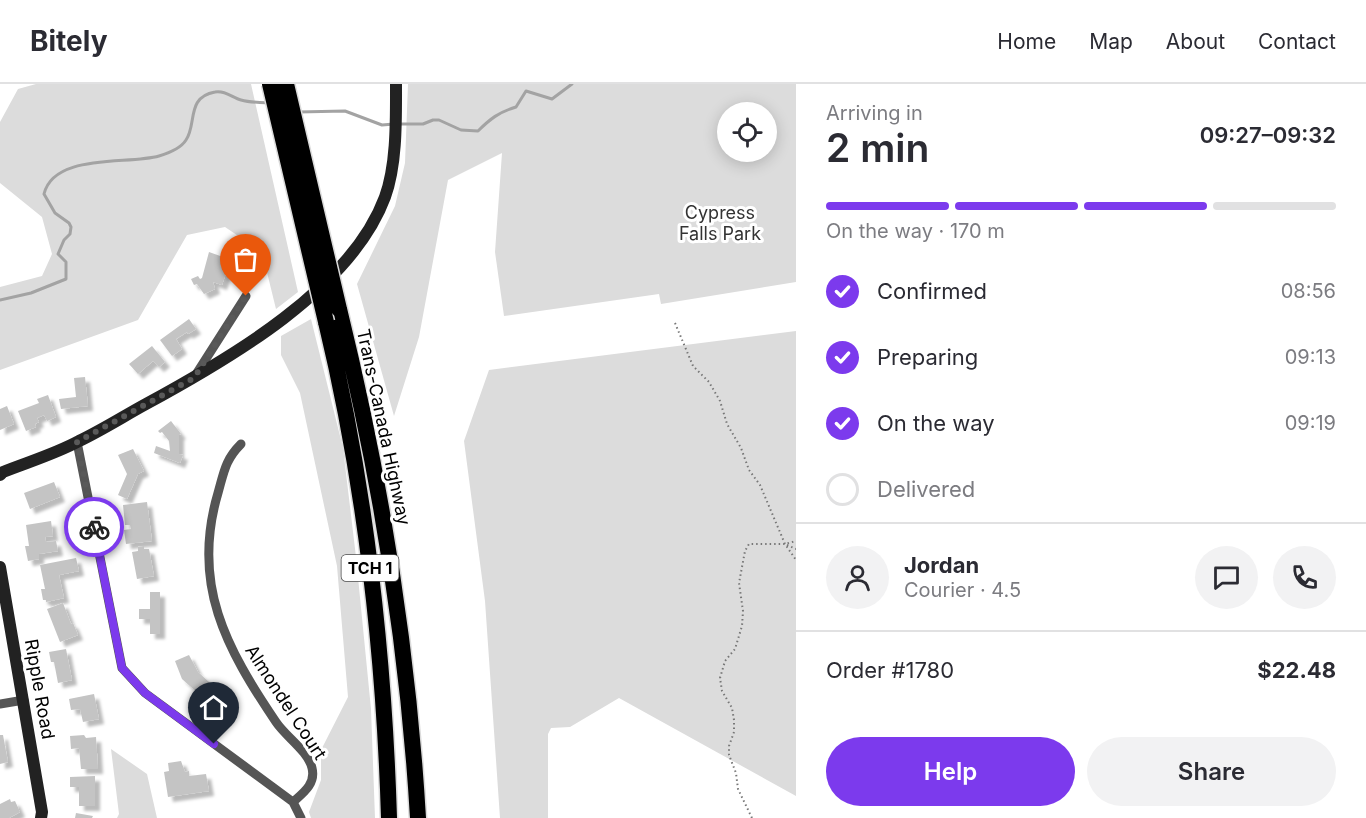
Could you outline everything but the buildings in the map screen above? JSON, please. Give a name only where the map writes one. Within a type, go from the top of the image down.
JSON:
[{"type":"highway","name":"Trans-Canada Highway","points":[[270,84],[349,424],[367,547],[381,684],[389,818]]},
{"type":"highway","name":"Trans-Canada Highway","points":[[286,84],[363,410],[388,544],[406,682],[418,818]]},
{"type":"street","points":[[0,475],[77,442],[194,378],[274,324],[316,291],[361,241],[385,196],[393,159],[396,84]]},
{"type":"street","points":[[194,378],[246,296]]},
{"type":"street","points":[[77,442],[122,668],[145,693],[293,801],[301,818]]},
{"type":"street","name":"Almondel Court","points":[[241,444],[229,456],[213,509],[209,554],[211,593],[223,633],[239,665],[277,724],[304,755],[312,768],[312,780],[306,791],[293,801]]},
{"type":"street","name":"Ripple Road","points":[[0,567],[24,700],[42,812],[41,818]]},
{"type":"street","points":[[0,704],[24,700]]},
{"type":"path","points":[[675,323],[693,366],[709,382],[720,401],[727,424],[741,448],[749,470],[760,485],[785,544],[796,560]]},
{"type":"path","points":[[752,818],[738,789],[736,773],[729,755],[734,720],[732,708],[722,691],[720,678],[725,661],[735,649],[742,626],[743,611],[739,583],[745,551],[750,544],[785,544],[796,541]]},
{"type":"path","points":[[785,544],[796,549]]},
{"type":"green space","points":[[36,84],[251,84],[298,292],[276,309],[262,252],[225,227],[187,235],[138,320],[0,370],[0,287],[42,276],[52,254],[42,217],[0,183],[0,122],[18,89]]},
{"type":"green space","name":"Cypress Falls Park","points":[[408,84],[796,84],[796,282],[661,304],[659,294],[504,316],[495,252],[502,153],[448,180],[419,337],[394,416],[357,284],[395,206],[405,163]]},
{"type":"green space","points":[[311,319],[343,448],[371,709],[375,818],[311,818],[309,812],[321,780],[321,750],[348,697],[337,566],[300,393],[281,355],[281,336]]},
{"type":"green space","points":[[796,331],[796,796],[619,698],[570,727],[551,728],[548,734],[548,818],[500,818],[485,601],[464,441],[489,370]]},
{"type":"green space","points":[[111,749],[147,774],[157,818],[117,818],[119,814]]},
{"type":"waterway","points":[[400,124],[423,124],[439,120],[461,130],[478,131],[495,116],[516,107],[526,91],[552,99],[572,84]]},
{"type":"waterway","points":[[0,300],[31,293],[66,279],[66,262],[58,254],[64,240],[70,234],[71,227],[55,213],[44,194],[50,181],[62,172],[76,166],[93,163],[145,159],[174,150],[186,140],[196,105],[206,95],[222,92],[245,101],[269,103]]},
{"type":"waterway","points":[[298,112],[345,111],[382,125],[394,124]]},
{"type":"way so far","points":[[94,527],[77,442],[194,378],[246,296]]},
{"type":"route","points":[[94,527],[122,668],[145,693],[214,744]]}]
